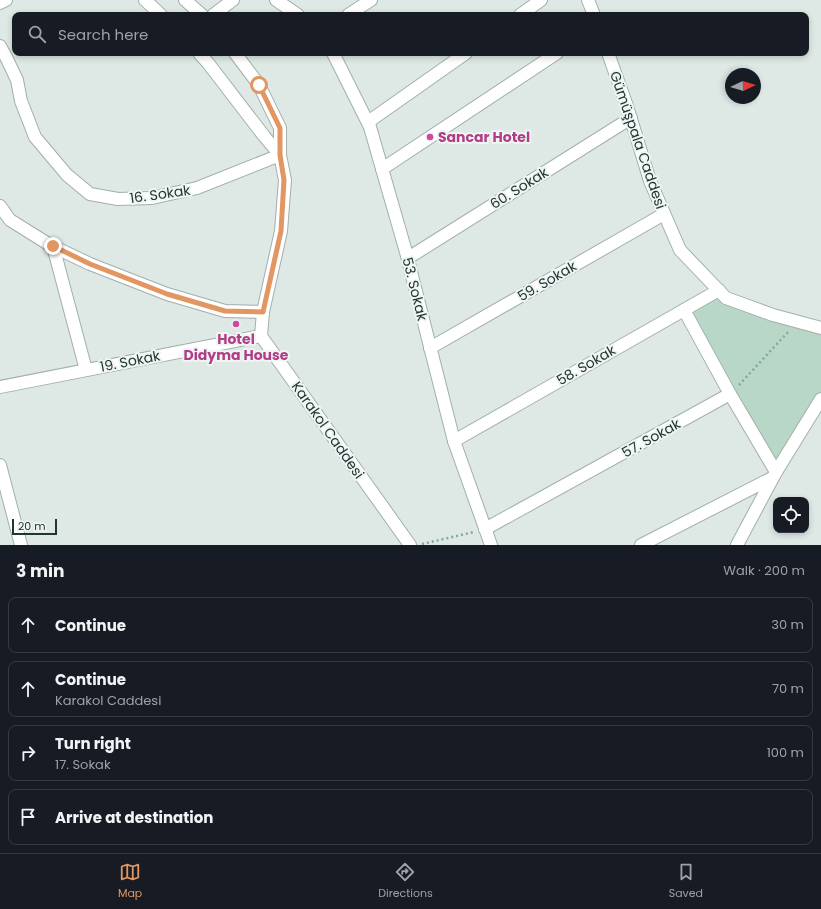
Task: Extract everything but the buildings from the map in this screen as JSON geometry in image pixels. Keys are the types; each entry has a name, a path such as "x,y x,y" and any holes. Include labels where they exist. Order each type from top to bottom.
{"street":[{"path":"0,3 6,0"},
{"path":"145,0 158,12"},
{"path":"185,0 199,12"},
{"path":"217,12 233,0"},
{"path":"276,0 294,12"},
{"path":"353,12 371,0"},
{"path":"524,12 541,0"},
{"path":"588,0 593,12"},
{"name":"16. Sokak","path":"0,46 17,80 21,102 35,137 67,175 90,194 118,199 152,198 197,188 280,155"},
{"path":"202,56 280,155"},
{"path":"237,56 259,85 280,128 280,155 284,180 281,231 263,312 260,336"},
{"name":"53. Sokak","path":"335,56 370,127 408,258 454,441 491,545"},
{"path":"368,122 462,56"},
{"path":"382,169 552,56"},
{"name":"Gümüşpala Caddesi","path":"609,56 631,118 650,181 680,250 726,298 773,315 821,328"},
{"name":"60. Sokak","path":"408,258 631,118"},
{"path":"0,206 10,220 53,246 90,264 167,294 225,311 263,312"},
{"name":"59. Sokak","path":"430,348 664,214"},
{"path":"53,246 86,370"},
{"name":"58. Sokak","path":"454,441 719,290"},
{"path":"684,310 774,475"},
{"name":"19. Sokak","path":"0,387 260,336"},
{"name":"Karakol Caddesi","path":"260,336 410,545"},
{"name":"57. Sokak","path":"485,529 730,394"},
{"path":"737,545 774,475 821,399"},
{"path":"0,465 4,493 21,545"},
{"path":"641,545 774,475"}],"path":[{"path":"730,394 798,322"},
{"path":"420,545 485,529"}],"green space":[{"path":"719,290 821,328 821,399 776,472 684,310"}],"place":[{"name":"Sancar Hotel","path":"430,137"},
{"name":"Hotel Didyma House","path":"236,324"}],"route":[{"path":"53,246 90,264 167,294 225,311 263,312 281,231 284,180 280,155 280,128 259,85"}]}
